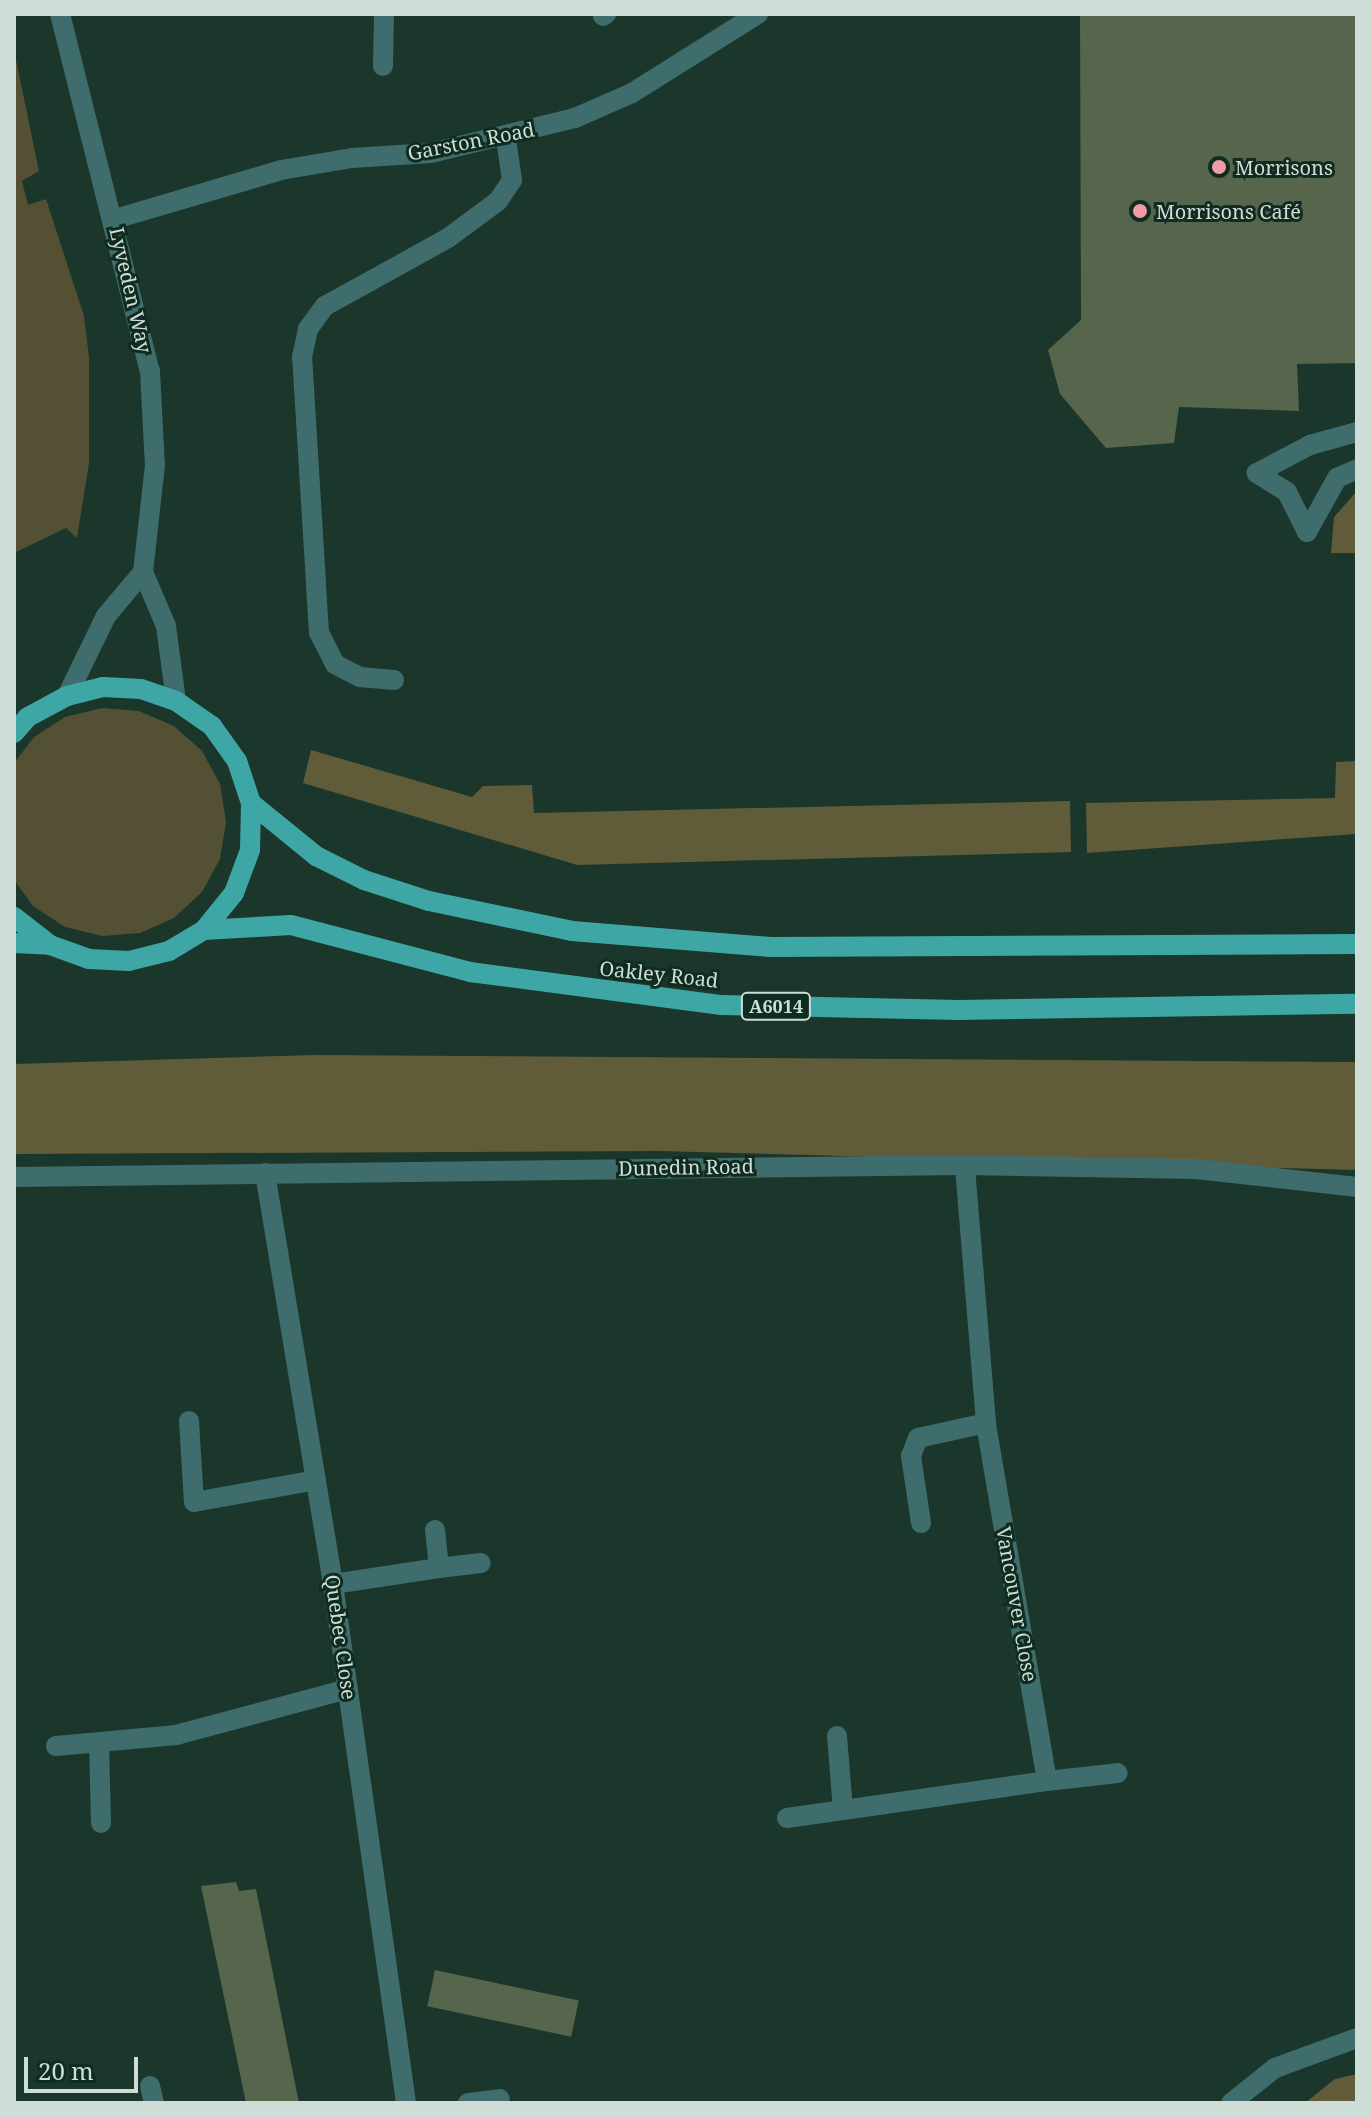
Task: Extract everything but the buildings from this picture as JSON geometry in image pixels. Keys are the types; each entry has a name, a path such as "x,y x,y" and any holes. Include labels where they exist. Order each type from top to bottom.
{"main road":[{"path":"14,733 28,717 67,696 103,687 141,689 176,701 212,726 237,761 251,803 250,850 234,893 204,930 169,951 129,961 89,959 50,945 14,943"},
{"name":"Oakley Road","path":"251,803 316,856 364,880 429,901 572,931 770,947 1347,945"},
{"path":"14,917 50,945"},
{"name":"Oakley Road","path":"204,930 291,925 470,972 722,1005 959,1010 1357,1004"}],"street":[{"name":"Lyveden Way","path":"60,14 115,219 155,415 155,465 143,572 166,626 176,701"},
{"path":"383,66 384,14"},
{"name":"Garston Road","path":"115,219 281,170 506,139 575,118 632,93 758,14"},
{"path":"394,680 360,677 335,664 319,633 302,357 308,329 325,306 448,238 498,201 512,180 506,139"},
{"path":"1357,432 1310,445 1257,473 1287,492 1307,532 1337,478 1357,469"},
{"path":"67,696 106,616 143,572"},
{"path":"1347,945 1357,933"},
{"name":"Dunedin Road","path":"14,1177 965,1165 1196,1169 1357,1187"},
{"name":"Vancouver Close","path":"965,1165 986,1423 1047,1781"},
{"name":"Quebec Close","path":"265,1173 333,1584 406,2103"},
{"path":"189,1421 194,1502 316,1480"},
{"path":"921,1523 911,1456 918,1438 944,1428 986,1423"},
{"path":"435,1530 439,1568"},
{"path":"333,1584 481,1563"},
{"path":"56,1746 176,1735 348,1689"},
{"path":"837,1736 843,1810"},
{"path":"99,1742 101,1823"},
{"path":"787,1818 1118,1773"},
{"path":"1231,2103 1275,2068 1357,2038"},
{"path":"468,2103 500,2099"}],"shaded area":[{"path":"14,50 39,171 22,181 28,205 46,199 84,316 89,357 89,463 77,538 66,528 14,553"},
{"path":"1357,491 1357,553 1331,553 1334,517"},
{"path":"102,708 139,711 174,726 202,751 220,784 226,822 220,859 202,892 174,918 140,933 102,936 65,927 33,906 14,880 14,763 34,737 65,717"},
{"path":"311,750 472,797 483,786 532,785 534,813 1070,801 1071,852 577,865 303,783"},
{"path":"1357,761 1357,834 1087,853 1086,803 1335,798 1336,762"},
{"path":"316,1055 1357,1062 1357,1170 659,1151 14,1154 14,1064"},
{"path":"1357,2074 1357,2103 1305,2103 1335,2079"}],"place":[{"name":"Morrisons","path":"1219,167"},
{"name":"Morrisons Café","path":"1140,211"}]}
